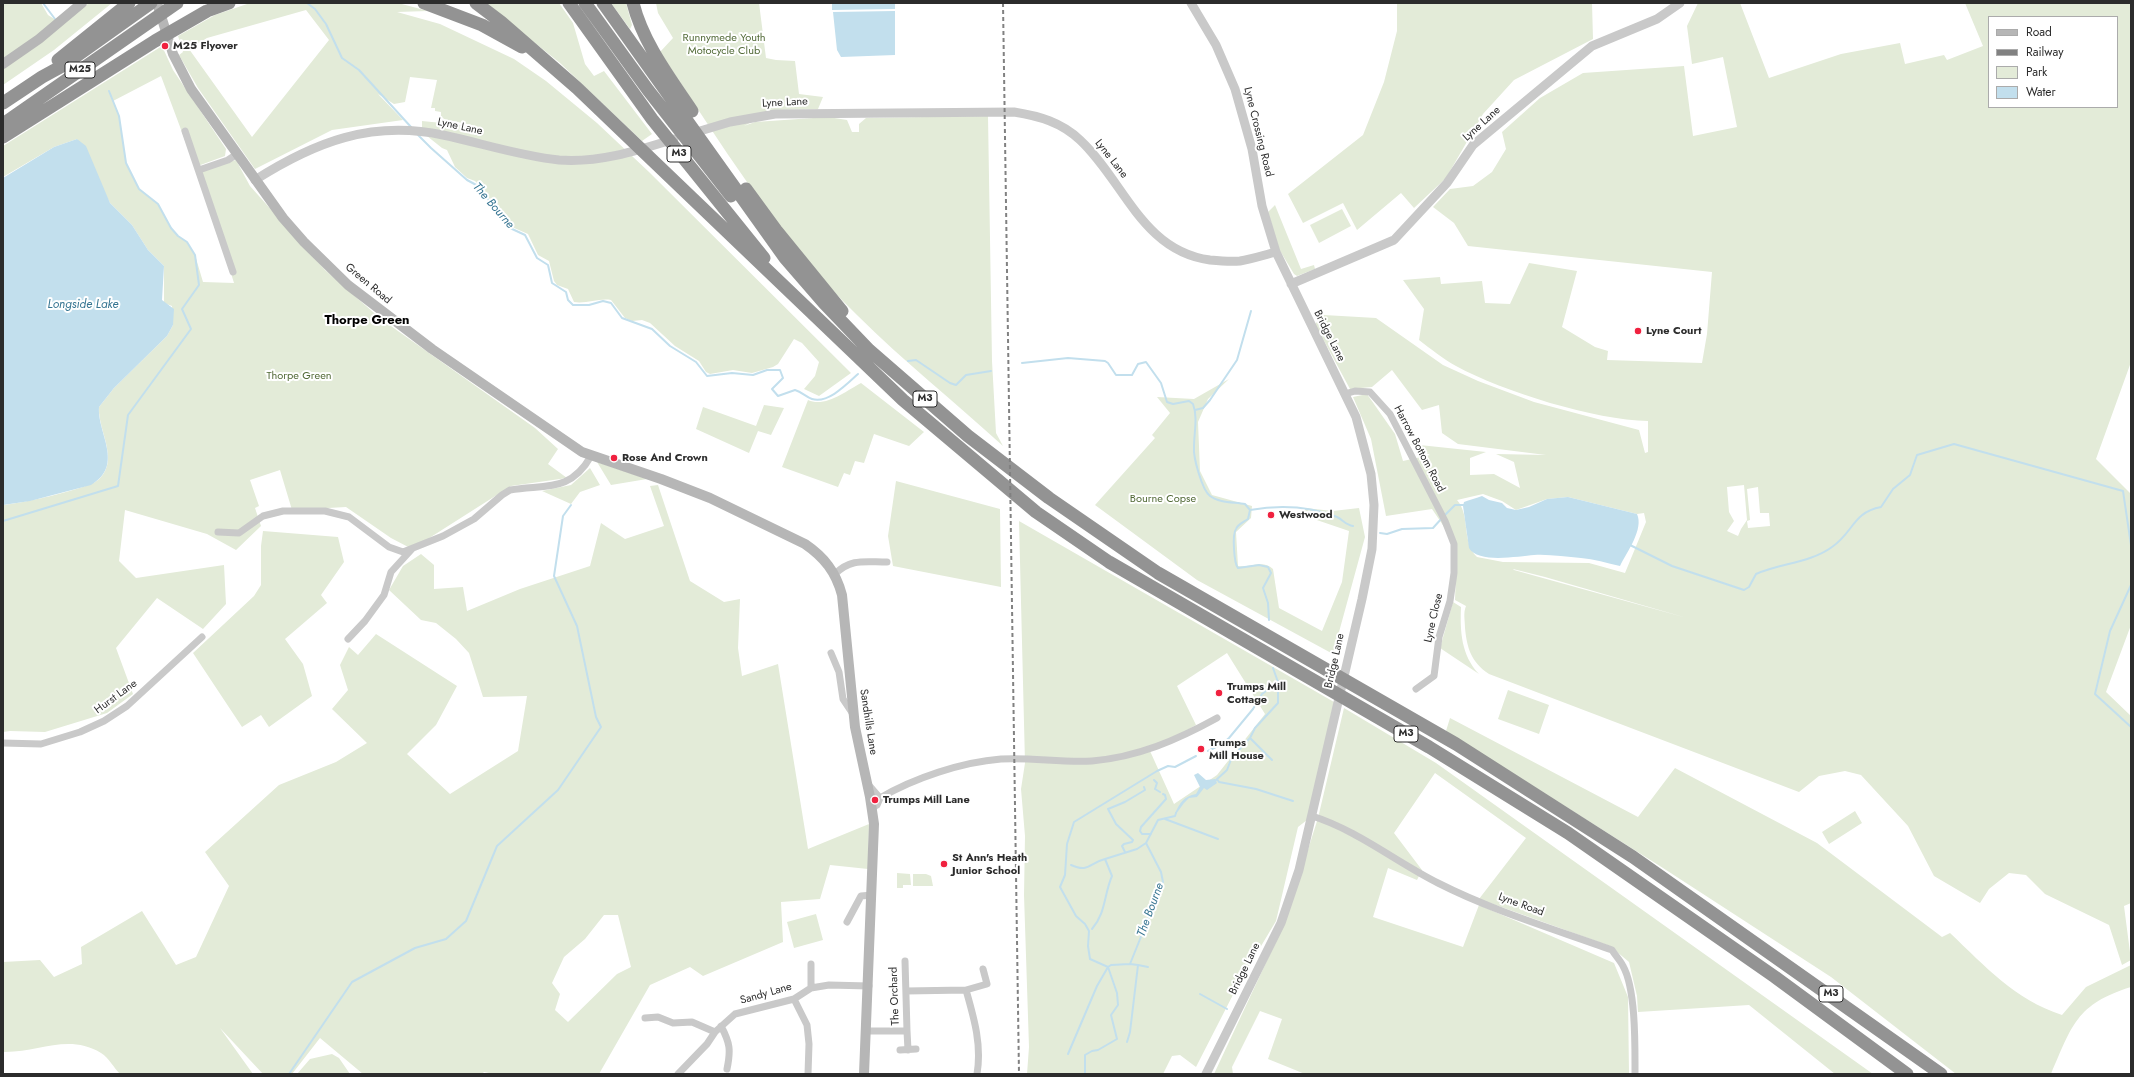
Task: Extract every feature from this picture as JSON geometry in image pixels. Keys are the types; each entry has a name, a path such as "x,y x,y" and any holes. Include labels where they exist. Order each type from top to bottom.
{"highway":[{"path":"42,77 59,59 130,3"},
{"path":"3,137 155,41 207,11 229,3"},
{"path":"424,3 482,25 544,60"},
{"path":"476,3 501,22 577,88 726,232 797,297"},
{"name":"M3","path":"569,3 673,146 797,297 840,343 942,436 1045,519 1109,562 1429,747 1568,833 1775,976 1908,1074"},
{"name":"M3","path":"585,3 648,90 766,240 785,258 824,303 869,350 968,436 1049,498 1151,568 1450,740 1562,810 1707,907 1941,1074"},
{"path":"603,3 785,258"},
{"path":"633,3 646,38 669,78 738,179 776,230 844,313 869,350"},
{"name":"M25","path":"3,124 176,5"},
{"name":"M25","path":"3,103 42,77 64,65 147,6"}],"main road":[{"path":"3,64 39,39 82,3"},
{"name":"Green Road","path":"157,3 173,54 191,89 255,180 304,242 348,284 444,357 547,429 591,456 661,479"},
{"name":"Sandhills Lane","path":"661,479 710,498 804,544 819,554 835,574 840,585 844,611 853,715 872,808 874,837 869,986 864,1074"}],"street":[{"name":"Lyne Crossing Road","path":"1191,3 1216,45 1235,89 1252,149 1262,206 1276,252"},
{"name":"Lyne Lane","path":"1291,284 1394,240 1447,183 1473,146 1592,46 1657,19 1680,3"},
{"name":"Lyne Lane","path":"255,180 303,152 338,138 374,131 409,130 422,132 559,160 604,158 631,153 717,126 756,116 775,114 1014,112 1047,119 1067,130 1080,140 1150,229 1175,249 1194,257 1217,261 1240,261 1276,252"},
{"path":"185,132 233,272"},
{"path":"199,170 228,160 237,154"},
{"name":"Bridge Lane","path":"1206,1074 1281,923 1299,870 1349,656 1372,549 1374,504 1366,450 1356,417 1276,252"},
{"name":"Harrow Bottom Road","path":"1345,394 1355,391 1370,392 1390,414 1443,518 1454,544"},
{"path":"218,532 239,533 263,516 283,511 325,511 350,517 389,547 403,552 443,536 474,518 502,494 510,490 565,483 577,474 591,456"},
{"name":"Lyne Close","path":"1416,690 1434,676 1439,637 1450,601 1454,573 1454,544"},
{"path":"348,639 365,621 384,595 391,572 412,549"},
{"path":"835,574 843,566 855,562 887,562"},
{"name":"Hurst Lane","path":"3,743 41,744 80,732 104,721 127,706 202,637"},
{"path":"831,653 839,672 843,699 853,715"},
{"path":"872,808 880,798 949,769 981,761 1002,759 1093,761 1144,751 1163,745 1217,718"},
{"path":"867,783 880,798"},
{"name":"Lyne Road","path":"1312,816 1335,824 1410,868 1473,899 1612,950 1623,966 1629,983 1632,1002 1635,1074"},
{"path":"847,922 861,896 872,895"},
{"name":"The Orchard","path":"905,961 907,1032 904,1050 916,1049"},
{"path":"811,964 811,988"},
{"path":"906,991 966,990 987,984 983,969"},
{"name":"Sandy Lane","path":"678,1074 715,1032 735,1014 794,999 811,988 829,985 869,986"},
{"path":"966,990 977,1033 979,1061 977,1074"},
{"path":"794,999 807,1025 809,1044 808,1074"},
{"path":"645,1018 658,1017 674,1023 692,1022 715,1032"},
{"path":"721,1026 729,1040 730,1054 727,1069"},
{"name":"The Orchard","path":"867,1032 907,1032"}],"green space":[{"path":"3,3 41,3 48,15 62,24 89,3 112,3 54,50 3,85"},
{"path":"250,3 398,3 428,11 397,12 440,24 514,59 546,81 597,123 649,172 851,373 819,396 804,389 815,376 819,362 802,343 794,339 778,364 773,367 752,373 733,370 710,374 706,372 699,361 675,346 650,323 642,320 632,321 625,318 611,300 574,302 568,289 557,285 554,281 549,261 538,255 528,234 512,227 503,218 482,188 475,181 467,178 455,167 447,150 442,148 422,132 422,121 481,127 444,119 441,116 441,112 435,111 435,108 431,108 437,80 410,77 405,102 394,104 378,94 403,120 332,130 255,169 198,88 179,55 183,52 178,36 215,15","holes":["306,10 329,40 252,137 189,49 207,38"]},
{"path":"485,3 559,3 573,23 585,64 594,76 604,71 652,134 642,141 560,63"},
{"path":"611,3 626,3 632,25 630,29"},
{"name":"Runnymede Youth Motocycle Club","path":"656,3 759,3 766,58 795,61 799,94 823,97 818,109 775,110 744,126 755,122 828,117 847,120 852,132 859,132 859,124 866,118 988,116 992,361 996,433 1003,446 892,349 857,315 802,255 776,222 728,154 660,52 673,38 658,13"},
{"path":"1397,3 1592,3 1593,39 1514,80 1483,114 1446,178 1414,208 1401,193 1357,230 1343,203 1303,223 1288,194 1363,135 1384,82 1397,31"},
{"path":"1698,3 1740,3 1769,78 1841,54 1900,43 1905,64 1944,55 1947,60 1983,46 1965,3 2131,3 2131,362 2096,459 2131,494 2131,625 2106,692 2131,716 2131,903 2124,906 2131,960 2122,965 2109,925 2045,894 2026,875 2009,873 1989,889 1980,903 1934,876 1908,826 1861,775 1845,771 1819,776 1799,792 1489,674 1478,665 1471,654 1465,628 1464,614 1466,606 1455,600 1457,546 1432,509 1386,516 1371,439 1353,397 1367,394 1395,434 1403,461 1430,455 1410,444 1486,452 1470,458 1470,475 1494,474 1520,488 1514,462 1496,454 1546,455 1458,444 1442,433 1439,405 1422,410 1392,370 1372,387 1350,389 1315,324 1324,315 1376,318 1443,365 1478,381 1534,402 1639,430 1645,453 1648,452 1648,421 1602,416 1524,395 1476,376 1442,357 1419,340 1424,309 1403,280 1440,277 1441,284 1482,281 1485,303 1510,304 1529,263 1577,271 1562,327 1595,347 1608,351 1607,360 1702,363 1707,334 1712,272 1468,246 1454,223 1433,207 1450,189 1473,186 1492,172 1506,149 1502,132 1540,98 1583,73 1684,66 1693,136 1737,127 1723,57 1692,64 1687,26","holes":["1744,485 1747,520 1738,536 1727,531 1734,521 1729,512 1727,487","1758,487 1760,513 1769,513 1770,526 1748,528 1747,521 1750,520 1747,489","1483,494 1502,501 1516,510 1547,499 1568,497 1637,514 1644,513 1646,522 1625,573 1589,563 1503,562 1477,557 1472,551 1467,537 1464,514 1457,500","1513,569 1545,577 1687,618"]},
{"path":"162,46 173,70 226,149 225,156 195,167 161,76 113,101 119,116 126,163 139,189 158,204 171,228 178,236 187,242 195,255 203,282 234,283 199,170 236,160 250,186 325,270 381,319 535,428 558,449 548,464 567,478 511,486 412,549 391,538 346,507 292,510 280,470 250,480 259,506 255,508 261,526 236,550 207,534 125,510 119,561 136,578 224,565 226,604 203,629 157,598 116,648 133,694 107,713 45,732 3,732 3,505 68,492 92,484 100,478 106,468 108,452 100,419 99,407 114,388 167,336 173,325 172,306 164,303 164,266 148,250 132,225 110,203 77,139 54,147 3,177 3,146"},
{"path":"1275,205 1301,269 1314,265 1315,269 1297,276 1294,274 1279,249 1268,212"},
{"path":"1342,209 1351,226 1319,243 1310,225"},
{"name":"Bourne Copse","path":"1229,379 1208,399 1198,422 1200,471 1212,495 1252,506 1251,518 1236,532 1238,566 1261,564 1269,566 1273,569 1279,608 1322,631 1342,582 1349,531 1305,516 1305,508 1333,511 1359,508 1365,537 1333,654 1197,580 1095,505 1155,438 1152,435 1170,413 1157,397 1194,399"},
{"path":"861,383 924,432 909,446 874,434 864,463 855,461 850,475 844,473 838,487 782,467 808,400 821,402 835,398"},
{"path":"764,405 784,408 771,435 758,431 749,453 696,429 703,407 756,426"},
{"path":"597,462 647,479 611,485"},
{"path":"590,468 600,485 580,492 571,504 542,491 571,485"},
{"path":"896,481 1000,509 1001,587 893,566 888,536"},
{"path":"658,485 690,581 724,602 740,599 738,648 742,676 778,664 808,849 869,824 868,869 830,865 820,899 781,902 783,942 703,976 690,967 650,985 599,1074 494,1074 484,1072 482,1074 363,1074 320,1038 292,1074 263,1074 220,1028 253,1074 120,1074 101,1053 89,1047 77,1045 53,1045 16,1052 3,1052 3,962 40,960 54,977 82,964 81,947 142,911 176,965 196,957 229,886 205,852 279,785 336,762 367,743 332,709 348,690 340,665 349,647 358,655 376,634 457,686 436,725 407,754 450,794 518,751 527,696 483,697 469,653 456,639 436,623 421,620 389,590 403,566 421,554 434,565 434,589 463,587 467,611 520,589 590,566 601,523 625,539 664,526 650,486","holes":["604,915 618,915 631,967 617,974 568,1022 555,1010 560,994 552,983 564,957 585,939"]},
{"path":"1019,521 1334,702 1307,820 1298,827 1276,921 1239,983 1196,1067 1180,1055 1172,1056 1163,1074 1027,1074 1029,1047 1024,895 1025,836 1021,789 1025,763","holes":["1227,653 1265,714 1217,775 1174,804 1150,751 1196,725 1177,686"]},
{"path":"263,531 338,537 344,562 321,595 327,603 285,639 303,664 312,696 269,727 261,715 242,727 193,653 254,596 261,585 261,546"},
{"path":"1453,602 1461,607 1461,625 1465,651 1468,659 1479,674 1440,648"},
{"path":"1508,690 1549,705 1539,734 1498,719"},
{"path":"1344,708 1436,763 1873,1074 1835,1074 1749,1005 1638,1012 1637,996 1629,962 1610,946 1479,899 1526,838 1435,773 1394,833 1422,870 1417,880 1388,868 1373,917 1463,947 1479,905 1614,963 1628,997 1629,1074 1305,1074 1268,1059 1282,1019 1260,1011 1232,1067 1233,1074 1214,1074 1285,922 1318,818"},
{"path":"1450,718 1638,817 1675,768 1817,843 1942,937 1950,933 1989,970 2015,991 2029,1000 2062,1015 2086,987 2131,965 2131,987 2098,1001 2087,1009 2071,1030 2051,1074 1956,1074 1831,977 1663,868 1446,731"},
{"path":"1855,811 1862,823 1829,844 1822,832"},
{"path":"897,873 910,874 911,885 903,885 903,888 897,888"},
{"path":"913,874 926,874 931,876 933,886 913,886"},
{"path":"816,914 823,940 794,948 787,922"},
{"path":"332,1054 339,1058 350,1074 297,1074 310,1059"}],"water":[{"path":"832,3 895,3 895,9 832,10"},
{"path":"895,11 895,55 841,57 837,50 833,12"},
{"name":"Longside Lake","path":"77,139 86,146 110,203 132,225 148,250 164,266 162,300 174,309 173,325 167,336 114,388 99,407 99,417 108,458 106,468 101,477 91,485 30,501 3,505 3,178 54,147"},
{"path":"1482,496 1489,500 1502,503 1507,508 1516,510 1529,507 1547,499 1568,497 1637,514 1639,520 1637,533 1620,566 1591,559 1552,555 1499,558 1481,556 1474,553 1469,548 1463,506 1464,502"},
{"path":"1198,773 1206,780 1215,779 1217,783 1207,790 1204,788 1197,797 1189,798 1176,814 1175,813 1183,800 1188,796 1196,794 1200,787 1194,775"}],"waterway":[{"path":"43,3 55,19"},
{"name":"The Bourne","path":"307,3 315,9 326,24 342,58 359,70 411,127"},
{"path":"3,521 118,486 128,415 191,329 182,309 199,285 195,255 187,242 178,236 171,228 158,204 139,189 126,163 119,116 109,91"},
{"name":"The Bourne","path":"418,135 467,180 480,187 496,212 510,228 525,235 537,258 548,265 552,283 566,292 568,300 573,305 589,305 603,301 611,303 622,318 652,329 670,346 696,362 707,376 732,373 753,375 767,370 780,370 783,378 772,389 778,396 795,390 812,399 824,399 837,392 858,374"},
{"name":"The Bourne","path":"1195,410 1203,408 1210,400 1237,360 1251,311"},
{"name":"The Bourne","path":"1022,363 1068,358 1105,361 1116,375 1132,375 1138,364 1146,362 1161,383 1167,402 1173,404 1189,401 1193,404 1196,420 1194,452 1201,480 1207,493 1218,500 1245,504 1250,510"},
{"name":"The Bourne","path":"908,361 916,360 950,383 956,385 966,375 991,371"},
{"path":"1628,544 1672,566 1744,590 1749,587 1756,574 1805,560 1832,547 1845,536 1864,513 1881,507 1893,489 1910,475 1917,455 1954,444 2123,491 2131,545"},
{"path":"289,1074 352,982 415,948 446,939 466,921 497,846 558,790 601,727 596,717 577,626 554,576 563,516 571,505"},
{"path":"1445,515 1455,505 1465,505"},
{"path":"1250,510 1272,507 1305,509 1326,513 1337,517 1346,524 1353,526"},
{"path":"1250,510 1248,519 1241,523 1235,532 1235,561 1238,568 1259,565 1268,567 1271,573 1263,588 1268,603 1269,620"},
{"path":"1380,533 1387,534 1402,529 1433,528 1442,518"},
{"path":"2131,585 2110,631 2095,694 2131,727"},
{"name":"The Bourne","path":"1215,781 1227,770 1232,757 1250,738 1255,728 1278,703 1278,682 1273,668"},
{"name":"The Bourne","path":"1208,751 1222,744 1229,738 1253,709 1262,694 1278,682"},
{"path":"1250,738 1272,760"},
{"name":"The Bourne","path":"1068,1054 1097,986 1108,967 1090,959 1088,946 1089,931 1085,924 1076,916 1060,887 1065,875 1067,844 1074,822 1157,771 1168,766 1175,767 1196,756"},
{"path":"1217,779 1219,782 1256,789 1293,801"},
{"path":"1154,780 1157,783 1155,789 1160,792"},
{"path":"1125,852 1122,846 1132,842 1133,840 1116,824 1108,809 1125,802 1145,790 1144,787"},
{"path":"1151,834 1142,834 1140,831 1141,827 1166,799 1165,795 1163,794"},
{"name":"The Bourne","path":"1085,1074 1085,1055 1092,1051 1098,1050 1117,1039 1111,1015 1118,1005 1117,993 1108,967 1111,965 1130,964 1163,882 1161,872 1146,843 1158,820 1175,816 1176,813"},
{"path":"1165,819 1218,839"},
{"path":"1092,929 1100,916 1112,876 1105,859 1137,849 1146,843"},
{"path":"1071,865 1085,868 1105,859"},
{"path":"1127,1042 1130,1032 1138,965 1130,964"},
{"path":"1138,965 1148,967"},
{"path":"1200,994 1227,1009"}],"railway":[{"path":"1003,3 1019,1074"}],"place":[{"name":"M25 Flyover","path":"165,46"},
{"name":"Lyne Court","path":"1638,331"},
{"name":"Rose And Crown","path":"614,458"},
{"name":"Westwood","path":"1271,515"},
{"name":"Trumps Mill Cottage","path":"1219,693"},
{"name":"Trumps Mill House","path":"1201,749"},
{"name":"Trumps Mill Lane","path":"875,800"},
{"name":"St Ann's Heath Junior School","path":"944,864"}],"district":[{"name":"Thorpe Green","path":"367,321"}]}
